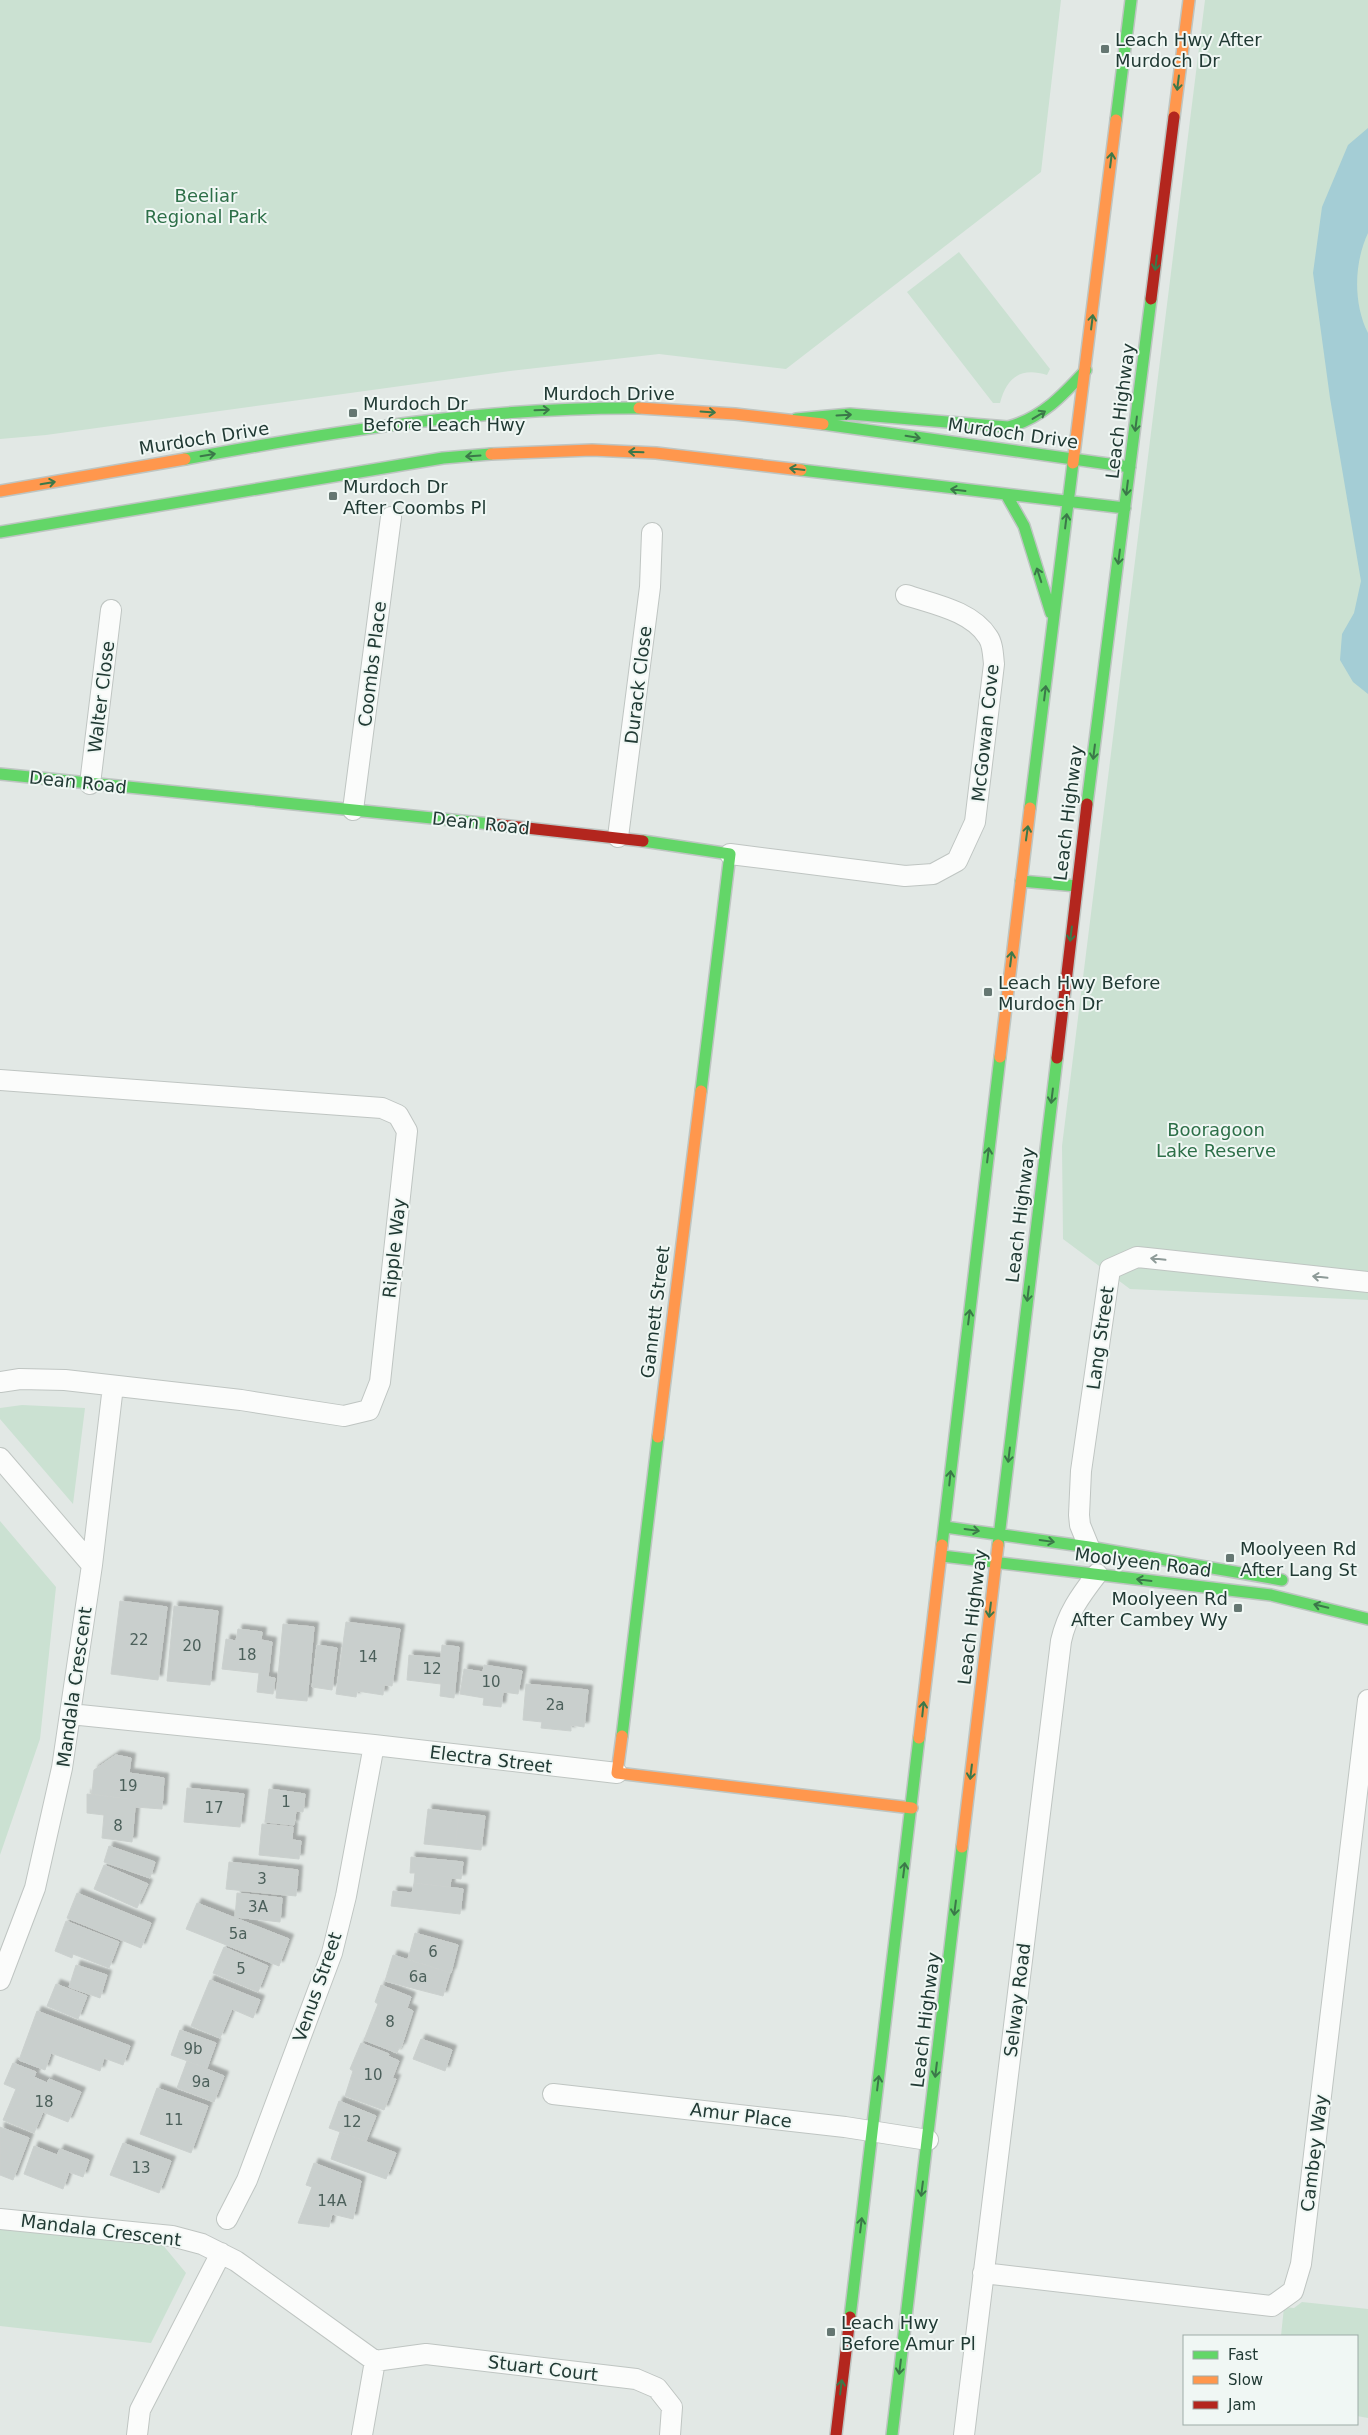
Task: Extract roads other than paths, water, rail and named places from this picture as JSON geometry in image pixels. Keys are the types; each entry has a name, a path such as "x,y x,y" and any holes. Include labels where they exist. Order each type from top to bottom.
{"main road":[{"path":"836,2435 1021,881 1131,0"},
{"name":"Leach Highway","path":"892,2435 1077,886 1189,0"},
{"path":"796,419 850,414 1008,427 1028,422 1052,407 1086,370"},
{"name":"Murdoch Drive","path":"0,491 455,416 534,410 650,408 796,419 1130,467"},
{"path":"0,532 444,458 521,452 592,450 656,453 1007,496 1125,508"},
{"path":"1007,496 1024,526 1054,622"},
{"name":"Dean Road","path":"0,774 618,837 730,854"},
{"name":"Gannett Street","path":"617,1773 730,854"},
{"path":"1021,881 1077,886"},
{"name":"Moolyeen Road","path":"945,1527 1089,1547 1294,1582"},
{"name":"Moolyeen Road","path":"942,1556 1271,1595 1350,1612 1368,1620"},
{"name":"Electra Street","path":"617,1773 912,1808"}],"street":[{"name":"Coombs Place","path":"353,810 391,517"},
{"name":"Durack Close","path":"618,837 650,587 652,533"},
{"name":"McGowan Cove","path":"906,595 956,612 978,624 990,639 994,664 975,822 957,861"},
{"name":"Walter Close","path":"90,784 111,610"},
{"name":"Dean Road","path":"730,854 905,876 933,874 957,861"},
{"name":"Ripple Way","path":"0,1080 382,1108 398,1115 407,1132 380,1382 369,1410 344,1416 242,1400 65,1380 20,1379 0,1382"},
{"name":"Lang Street","path":"1089,1547 1080,1525 1081,1471 1110,1269 1137,1257 1368,1282"},
{"name":"Mandala Crescent","path":"0,1980 35,1888 62,1768 92,1565 113,1386"},
{"path":"0,1458 92,1565"},
{"name":"Selway Road","path":"964,2435 1061,1642 1072,1608 1097,1574"},
{"name":"Cambey Way","path":"984,2273 1272,2306 1293,2292 1301,2264 1368,1700"},
{"name":"Electra Street","path":"70,1714 374,1745 617,1773"},
{"name":"Venus Street","path":"227,2219 247,2180 332,1953 346,1896 374,1745"},
{"name":"Amur Place","path":"552,2094 872,2131 928,2140"},
{"name":"Mandala Crescent","path":"0,2219 172,2236 202,2244 236,2261 375,2361"},
{"path":"137,2435 140,2410 221,2253"},
{"name":"Stuart Court","path":"375,2361 426,2354 636,2379 657,2388 672,2407 670,2435"},
{"path":"362,2435 375,2361"}],"water":[{"path":"1368,128 1368,233 1360,257 1357,283 1360,309 1368,333 1368,694 1353,682 1340,660 1342,634 1354,613 1361,581 1330,398 1313,273 1322,207 1348,145"}],"place":[{"name":"Leach Hwy After Murdoch Dr","path":"1105,49"},
{"name":"Murdoch Dr Before Leach Hwy","path":"353,413"},
{"name":"Murdoch Dr After Coombs Pl","path":"333,496"},
{"name":"Leach Hwy Before Murdoch Dr","path":"988,992"},
{"name":"Moolyeen Rd After Lang St","path":"1230,1558"},
{"name":"Moolyeen Rd After Cambey Wy","path":"1238,1608"},
{"name":"Leach Hwy Before Amur Pl","path":"831,2332"}],"park label":[{"name":"Beeliar Regional Park","path":"206,205"},
{"name":"Booragoon Lake Reserve","path":"1216,1139"}]}
